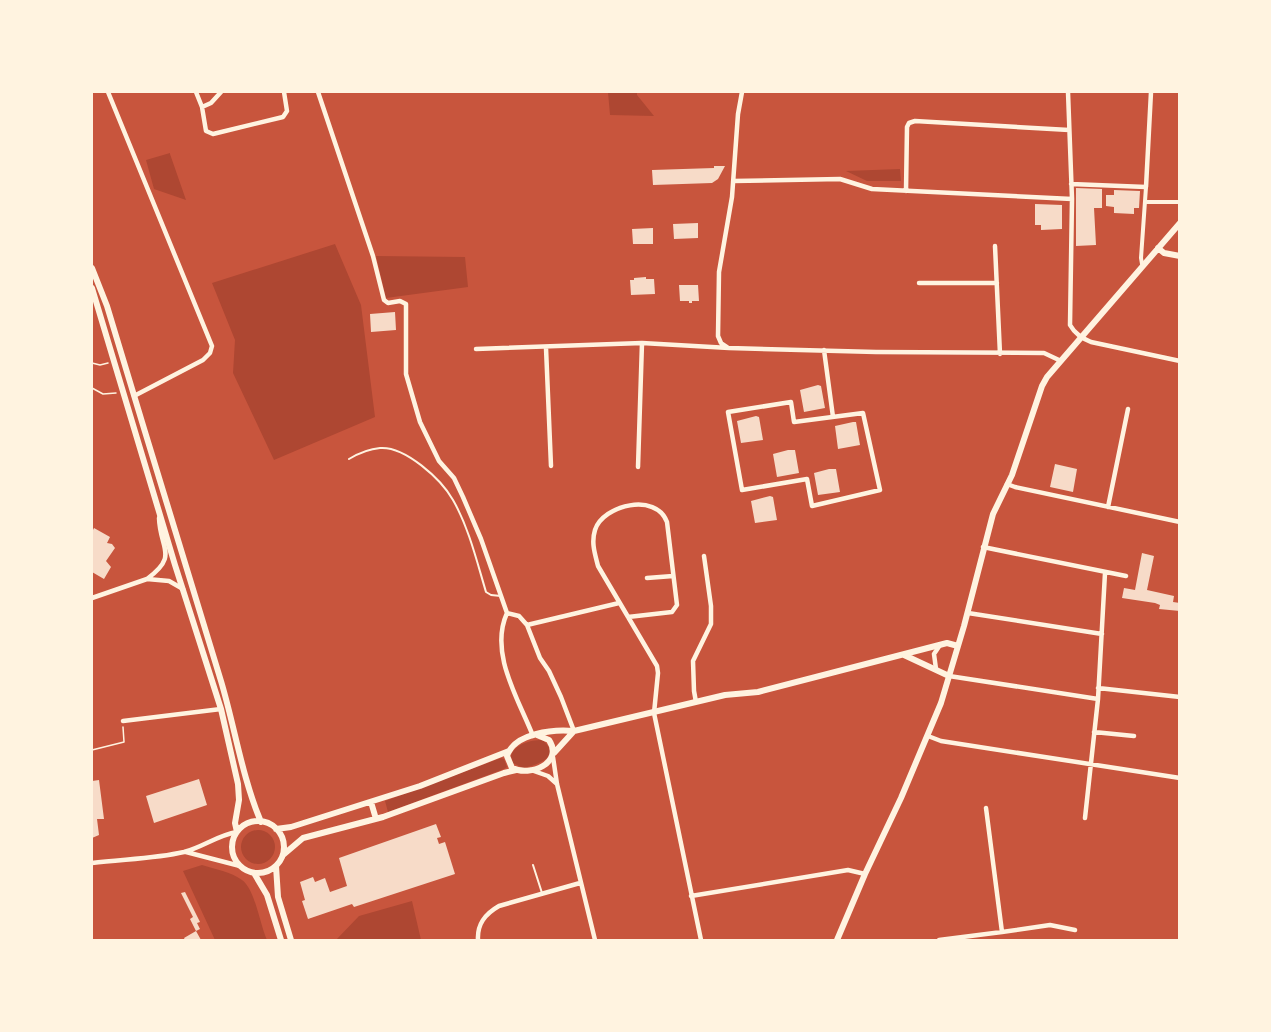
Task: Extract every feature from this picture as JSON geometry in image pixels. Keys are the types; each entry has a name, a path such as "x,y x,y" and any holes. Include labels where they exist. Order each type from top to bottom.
{"street":[{"path":"108,92 212,346 210,353 203,360 134,396"},
{"path":"196,92 202,107 206,131 213,134 283,117 287,111 284,92"},
{"path":"202,107 211,103 220,92"},
{"path":"318,92 373,256 384,300 388,303 400,301 406,304 406,374 420,422 439,461 454,478 463,497 507,613 501,635 503,664 535,735 549,740 557,784 595,940"},
{"path":"729,348 718,336 719,282 742,92"},
{"path":"1068,92 1072,199 1070,318 1073,331 1081,338 1091,342 1179,361"},
{"path":"1142,264 1151,92"},
{"path":"906,191 907,127 909,123 915,121 1069,130"},
{"path":"733,181 840,179 872,189 1072,199"},
{"path":"1071,184 1146,187"},
{"path":"1145,202 1179,202"},
{"path":"837,940 928,736 968,613 983,547 1042,386 1142,264 1179,223"},
{"path":"995,246 1000,354"},
{"path":"1158,248 1164,253 1179,256"},
{"path":"92,268 106,306 229,707 261,822"},
{"path":"919,283 997,283"},
{"path":"92,288 221,709 238,784 239,800 235,824 237,832 232,854 240,866"},
{"path":"638,467 642,343"},
{"path":"476,350 642,343 729,348 1044,353 1061,361"},
{"path":"546,348 551,466"},
{"path":"824,350 833,417"},
{"path":"791,402 794,422 833,417 863,413 880,490 812,506 807,479 742,490 728,412 791,402"},
{"path":"1108,507 1128,408"},
{"path":"1007,484 1179,522"},
{"path":"628,617 672,612 677,605 667,522 657,508 646,505 636,504 605,516 598,524 593,540 598,566 619,603 657,666 654,713 701,940"},
{"path":"92,598 147,579 160,569 166,557 159,528 159,510"},
{"path":"983,547 1126,576"},
{"path":"696,702 693,662 711,624 711,606 704,556"},
{"path":"1085,818 1098,699 1105,573"},
{"path":"647,578 673,576"},
{"path":"147,579 169,581 183,589"},
{"path":"527,625 619,603"},
{"path":"507,613 519,616 527,625 540,658 561,697 574,731"},
{"path":"968,613 1102,634"},
{"path":"92,863 183,852 203,846 226,834 237,832 247,824 261,822 276,829 291,827 420,786 508,751 516,742 535,735 564,730 574,731 725,695 758,692 948,643 958,646"},
{"path":"936,669 934,654 940,645"},
{"path":"904,655 949,676 1098,699"},
{"path":"1098,688 1179,697"},
{"path":"123,721 221,709"},
{"path":"531,770 548,763 574,731"},
{"path":"1094,732 1134,736"},
{"path":"928,736 941,741 1179,778"},
{"path":"508,751 509,764 516,770"},
{"path":"183,852 240,866 254,873 262,873 276,866 283,855 303,838 376,819 504,773 531,770 548,776 557,784"},
{"path":"371,802 376,819"},
{"path":"986,808 1002,932"},
{"path":"276,829 283,841 283,855"},
{"path":"276,866 278,897 291,940"},
{"path":"691,896 848,870 865,874"},
{"path":"254,873 267,895 281,940"},
{"path":"478,940 482,920 499,906 580,882"},
{"path":"939,940 1050,925 1075,930"}],"lane":[{"path":"349,459 364,450 382,447 402,452 428,470 452,498 472,546 486,592 501,596"},
{"path":"533,865 542,893"}],"path":[{"path":"92,363 100,365 114,360"},
{"path":"92,388 103,394 118,392"},
{"path":"92,750 124,742 123,721"}],"shaded area":[{"path":"608,92 637,92 654,116 610,115"},
{"path":"170,153 186,200 154,189 146,160"},
{"path":"900,169 901,181 867,181 846,171"},
{"path":"335,244 361,305 375,417 274,460 233,373 235,340 212,283"},
{"path":"376,256 465,257 468,287 386,298"},
{"path":"542,740 550,751 546,759 523,768 513,763 511,756 516,748 528,742"},
{"path":"501,758 504,759 507,767 504,769 388,812 385,801"},
{"path":"258,830 270,835 275,847 270,859 258,864 246,859 241,847 246,835"},
{"path":"202,865 233,875 247,885 267,940 215,940 183,871"},
{"path":"412,901 421,940 336,940 359,916"}],"building":[{"path":"714,166 725,166 718,179 712,183 653,185 652,170 714,168"},
{"path":"1076,188 1102,189 1102,208 1094,208 1096,245 1076,246"},
{"path":"1114,190 1140,191 1139,208 1134,208 1134,214 1114,213 1114,207 1106,206 1106,195 1114,195"},
{"path":"1035,204 1062,205 1062,229 1041,230 1041,225 1035,225"},
{"path":"698,223 698,238 674,239 673,224"},
{"path":"653,228 653,244 633,244 632,229"},
{"path":"646,277 646,279 654,279 655,294 631,295 630,280"},
{"path":"679,285 698,285 699,301 689,303 689,301 680,301"},
{"path":"395,312 396,330 371,332 370,314"},
{"path":"821,386 825,408 804,412 800,390"},
{"path":"759,417 763,440 741,443 737,421"},
{"path":"856,422 860,445 838,449 835,426"},
{"path":"795,450 799,473 777,477 773,454"},
{"path":"1055,464 1077,469 1073,492 1050,487"},
{"path":"836,469 840,492 818,495 814,473"},
{"path":"773,497 777,520 755,523 751,501"},
{"path":"94,528 110,537 107,543 112,544 115,548 106,561 111,567 104,579 92,572 92,532"},
{"path":"1142,553 1154,556 1147,590 1174,596 1173,602 1180,603 1180,611 1159,609 1160,605 1155,603 1122,598 1124,588 1135,590"},
{"path":"199,779 207,805 154,823 146,796"},
{"path":"99,780 104,819 97,819 99,835 92,838 92,781"},
{"path":"436,824 441,837 437,838 439,844 445,842 455,874 354,907 352,904 308,919 302,901 305,900 300,882 313,877 315,882 325,878 330,892 347,886 339,858"},
{"path":"185,892 200,922 197,923 200,929 196,931 190,919 193,917 181,893"},
{"path":"196,931 201,940 185,940 184,938"}]}
